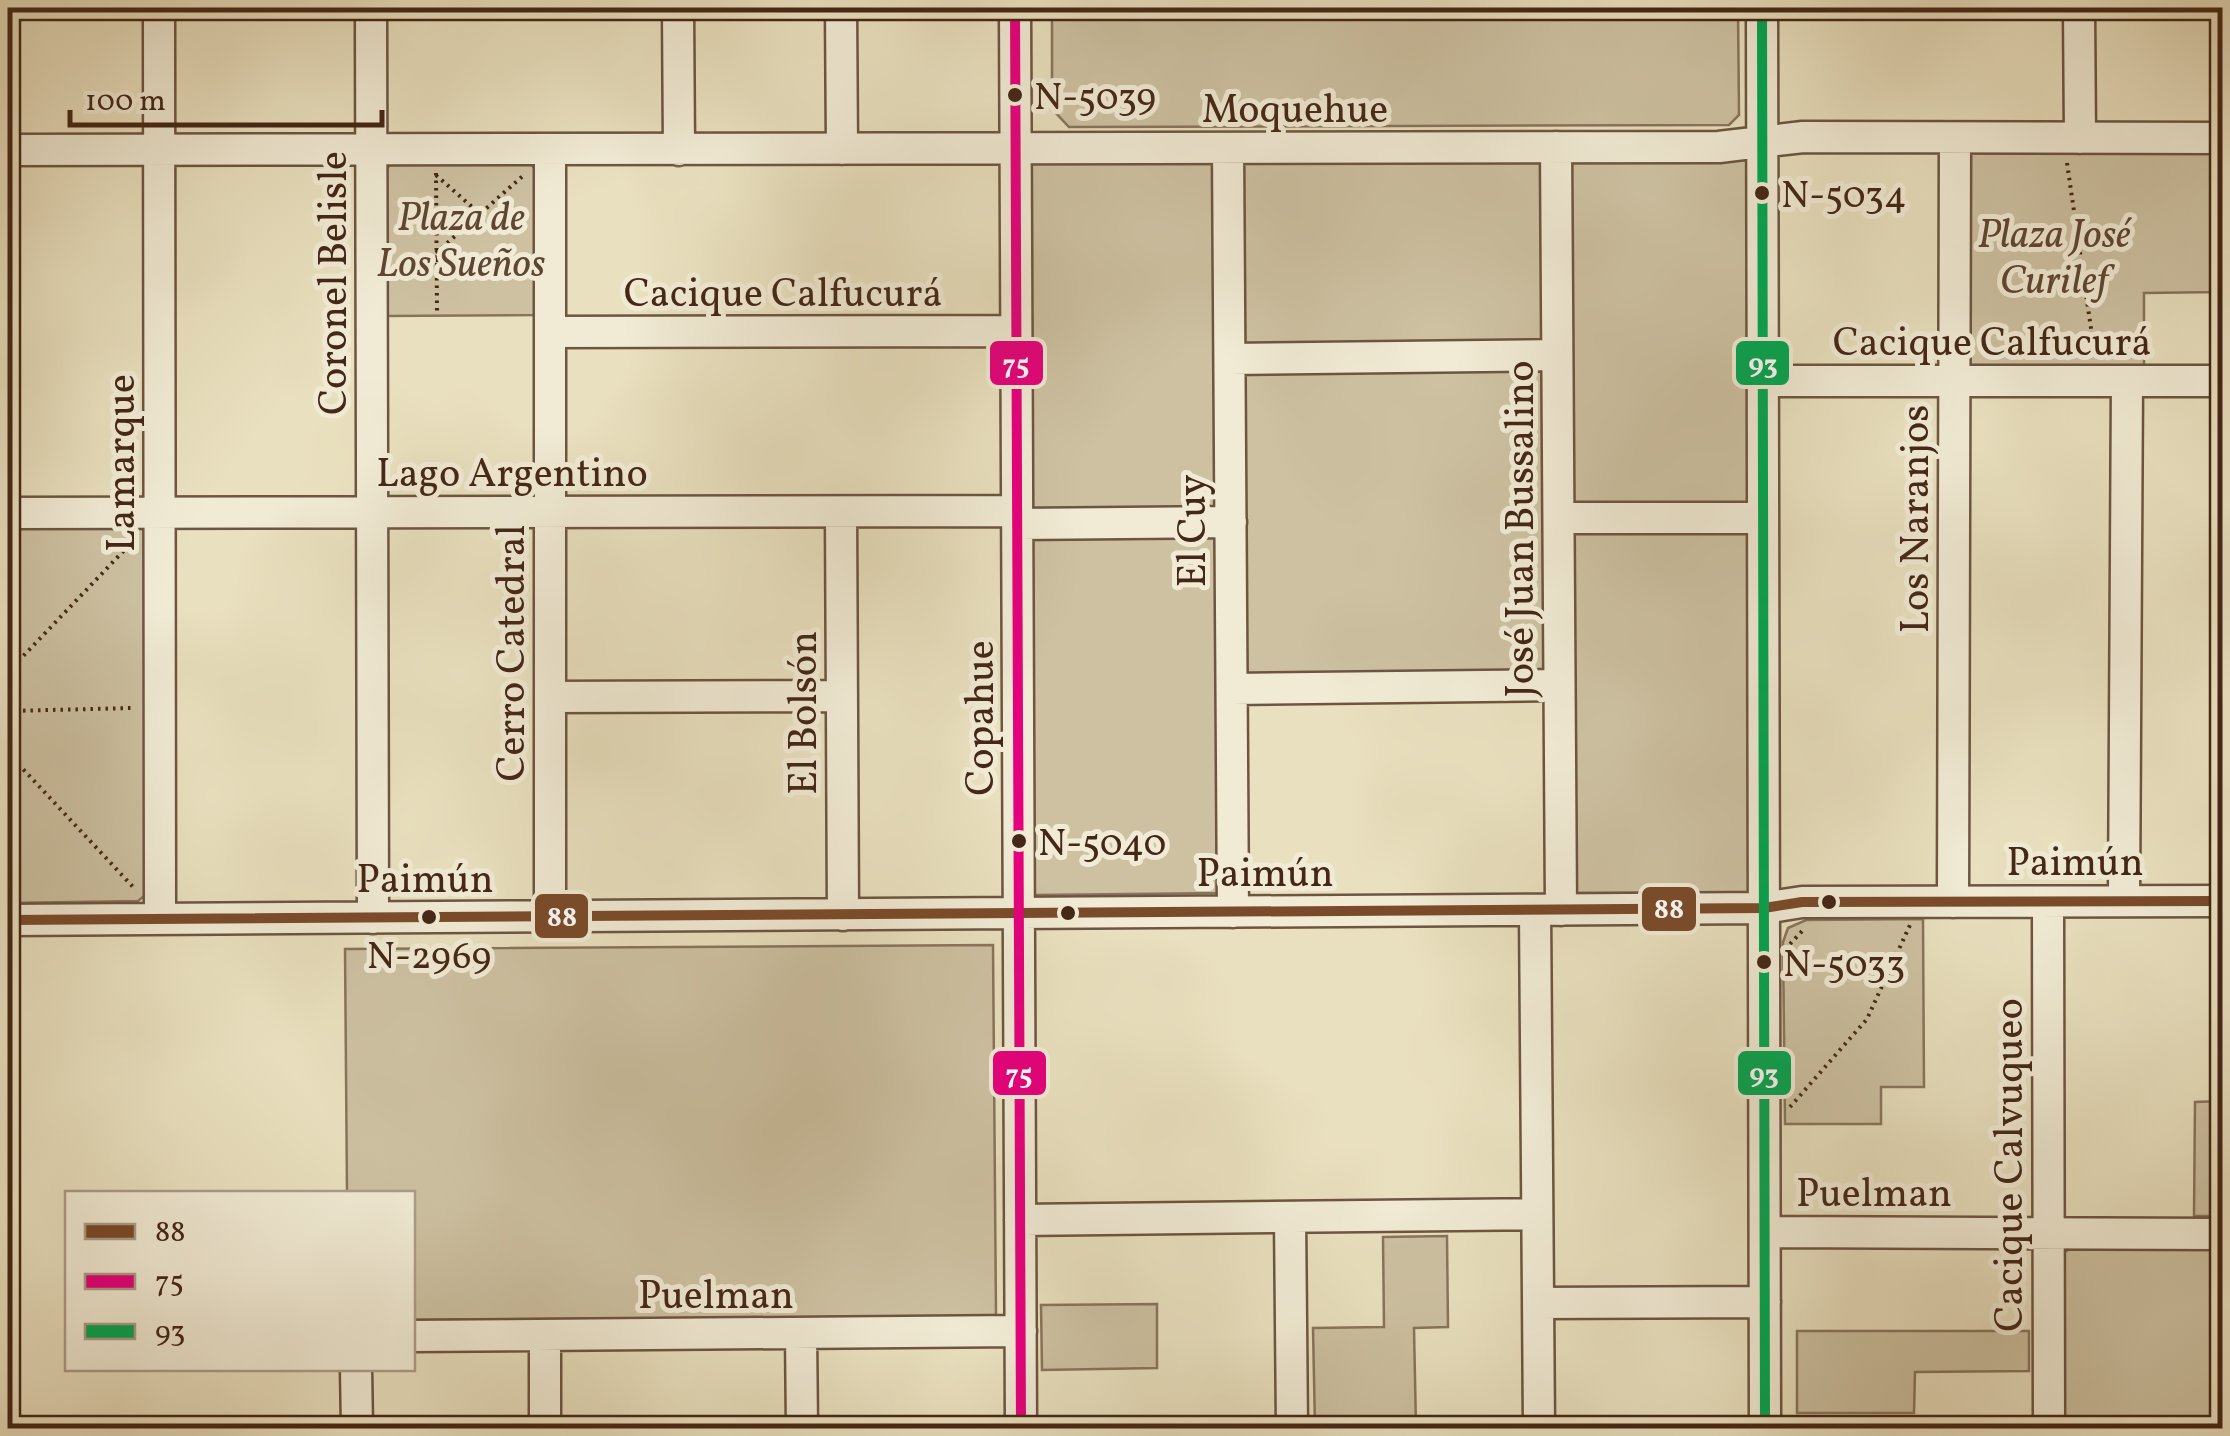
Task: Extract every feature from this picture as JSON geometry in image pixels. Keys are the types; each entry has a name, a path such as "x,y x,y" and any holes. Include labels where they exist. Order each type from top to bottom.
{"street":[{"name":"Lamarque","path":"160,8 150,523 160,919"},
{"name":"Coronel Belisle","path":"370,8 374,918"},
{"path":"678,8 679,150"},
{"path":"841,8 842,150"},
{"name":"Copahue","path":"1015,8 1021,1428"},
{"path":"1762,8 1765,1428"},
{"path":"2072,143 2079,8"},
{"name":"Moquehue","path":"8,150 371,150 534,165 679,150 1718,146 1803,138 2072,143 2222,138"},
{"name":"Los Naranjos","path":"1953,902 1955,138"},
{"name":"José Juan Bussalino","path":"1539,1428 1537,1214 1560,685 1556,147"},
{"name":"El Cuy","path":"1228,148 1233,912"},
{"name":"Cerro Catedral","path":"534,165 550,332 550,917"},
{"name":"Cacique Calfucurá","path":"550,332 1016,331"},
{"path":"1230,359 1558,354"},
{"path":"2124,901 2127,380"},
{"name":"Cacique Calfucurá","path":"1762,381 2222,380"},
{"name":"Lago Argentino","path":"8,513 150,523 372,512 841,512 1231,522"},
{"name":"El Bolsón","path":"841,512 842,915"},
{"path":"1558,518 1763,518"},
{"path":"1232,689 1560,685"},
{"path":"550,697 842,696"},
{"name":"Paimún","path":"8,920 1548,910 1764,908 1802,902 2222,901"},
{"name":"Cacique Calvuqueo","path":"2048,902 2048,1428"},
{"path":"1020,1220 1537,1214"},
{"path":"1290,1217 1292,1428"},
{"name":"Puelman","path":"1765,1232 2222,1234"},
{"path":"1538,1303 1765,1302"},
{"name":"Puelman","path":"415,1336 1021,1332"},
{"path":"801,1333 802,1428"},
{"path":"545,1335 545,1428"},
{"path":"356,1371 356,1428"}],"path":[{"path":"2072,143 2096,362"},
{"path":"436,256 534,165"},
{"path":"436,168 437,312"},
{"path":"436,175 480,214"},
{"path":"436,256 534,258"},
{"path":"8,672 150,523"},
{"path":"8,711 143,708"},
{"path":"8,753 139,892"},
{"path":"1790,1089 1790,1107 1867,1019 1910,925"},
{"path":"1893,926 1923,925"},
{"path":"1790,945 1807,926"}],"green space":[{"path":"1052,8 1738,8 1739,115 1729,125 1069,127 1052,109"},
{"name":"Plaza José Curilef","path":"1968,149 2222,153 2222,292 2144,293 2144,367 1973,366 1969,363"},
{"path":"1747,155 1749,508 1570,509 1568,156"},
{"path":"1546,156 1548,342 1245,345 1243,159"},
{"path":"1030,160 1218,160 1219,513 1030,513"},
{"name":"Plaza de Los Sueños","path":"528,162 537,170 539,315 384,316 384,171 392,163"},
{"path":"1546,368 1549,672 1246,675 1243,371"},
{"path":"8,524 138,525 147,534 149,892 138,901 8,903"},
{"path":"1570,526 1749,527 1749,893 1569,893"},
{"path":"1217,532 1221,893 1034,895 1030,534"},
{"path":"1923,919 1924,1087 1881,1087 1881,1124 1785,1124 1783,942 1788,928 1806,920"},
{"path":"993,945 996,1316 415,1320 415,1191 347,1191 345,949"},
{"path":"2222,1101 2222,1216 2194,1216 2195,1102"},
{"path":"1447,1236 1448,1327 1414,1328 1416,1428 1315,1428 1313,1328 1384,1327 1383,1237"},
{"path":"2222,1245 2222,1428 2062,1428 2063,1254 2072,1246"},
{"path":"1157,1304 1157,1368 1042,1370 1041,1305"},
{"path":"1797,1331 2029,1331 2029,1371 1915,1372 1914,1413 1797,1413"}],"transit line":[{"name":"75","path":"1015,8 1021,1428"},
{"name":"93","path":"1762,8 1765,1428"},
{"name":"88","path":"8,920 1764,908 1802,902 2222,901"}],"place":[{"name":"N-5039","path":"1015,95"},
{"name":"N-5034","path":"1762,193"},
{"name":"N-5040","path":"1019,841"},
{"name":"N-2969","path":"429,917"},
{"name":"N-5033","path":"1764,962"}]}
